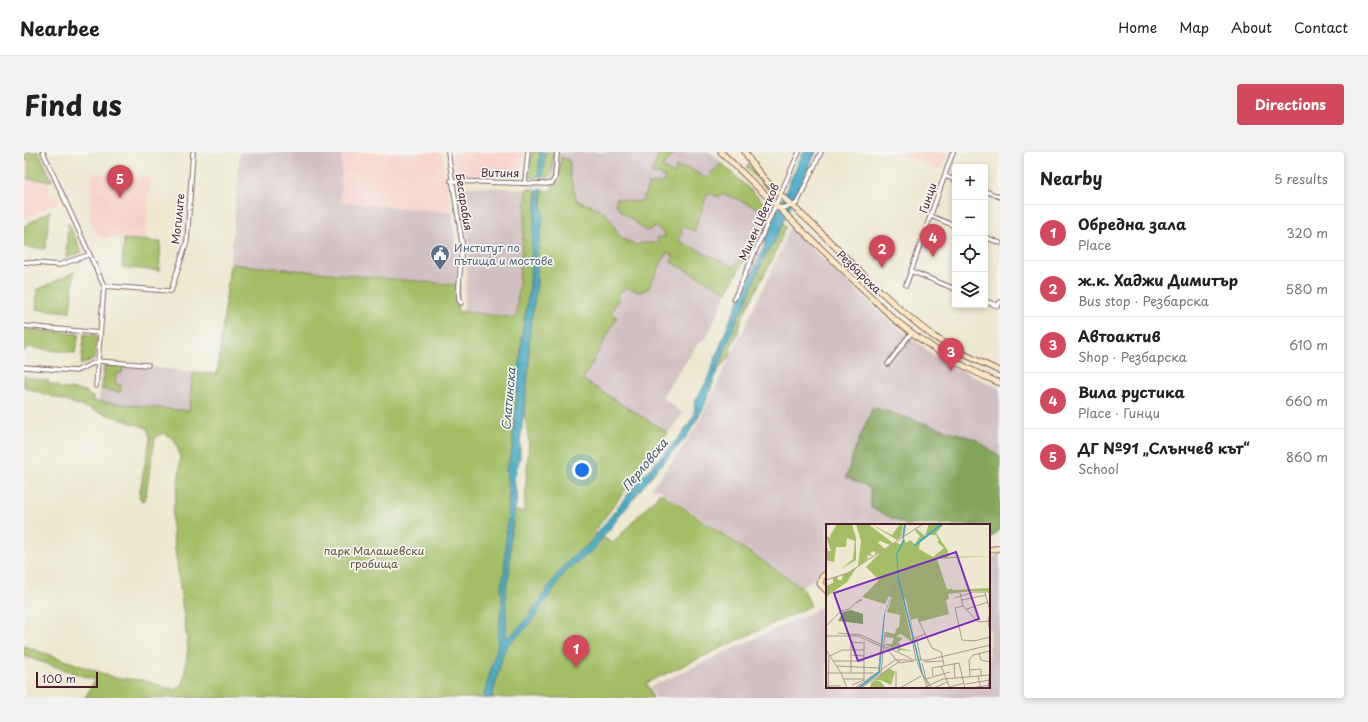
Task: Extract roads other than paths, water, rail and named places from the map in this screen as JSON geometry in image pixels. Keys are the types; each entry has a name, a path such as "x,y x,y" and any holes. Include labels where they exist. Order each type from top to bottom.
{"street":[{"path":"43,152 88,255 104,286 96,386"},
{"name":"Могилите","path":"104,286 171,291 187,241 193,152"},
{"name":"Бесарабия","path":"448,152 451,181 462,243 459,285 459,300 461,303"},
{"name":"Витиня","path":"525,182 528,152"},
{"name":"Витиня","path":"451,181 552,183 555,178 557,152"},
{"name":"Резбарска","path":"721,152 894,319 911,333 961,366 1000,382"},
{"name":"Резбарска","path":"745,152 757,170 780,195 904,312 934,336 968,357 1000,371"},
{"name":"Милен Цветков","path":"734,298 777,207 780,195 799,152"},
{"path":"793,206 797,203 821,152"},
{"name":"Гинци","path":"906,285 953,152"},
{"path":"945,176 952,179"},
{"path":"988,192 1000,197"},
{"name":"Милен Цветков","path":"777,207 793,206"},
{"path":"931,216 952,225"},
{"path":"988,238 1000,243"},
{"path":"24,262 59,265 88,255"},
{"path":"911,271 952,288"},
{"path":"988,302 999,304"},
{"path":"24,326 100,333"},
{"path":"888,364 911,333"},
{"path":"24,367 76,372 98,361 148,365"},
{"path":"990,550 1000,548"},
{"path":"826,574 822,577 820,584 826,590"}],"water":[{"path":"540,152 545,152 541,206 543,218 537,254 537,282 529,338 529,365 520,443 520,458 514,478 517,499 511,533 509,576 506,587 506,639 530,614 567,562 576,553 587,546 642,477 683,433 694,415 695,401 706,383 730,320 765,245 765,237 803,152 816,152 774,242 764,257 743,309 738,316 704,407 686,438 656,470 593,550 573,566 569,567 529,625 506,647 502,657 492,698 483,698 497,648 502,604 501,587 504,573 509,494 506,470 512,450 523,328 530,287 532,240 537,200"}],"place":[{"name":"ДГ №91 „Слънчев кът“","path":"120,198"},
{"name":"Вила рустика","path":"933,257"},
{"name":"ж.к. Хаджи Димитър","path":"882,268"},
{"name":"Институт по пътища и мостове","path":"440,271"},
{"name":"Автоактив","path":"951,371"},
{"name":"Обредна зала","path":"576,668"}],"water label":[{"name":"Слатинска","path":"509,399"},
{"name":"Перловска","path":"645,465"}],"park label":[{"name":"парк Малашевски гробища","path":"374,557"}]}
